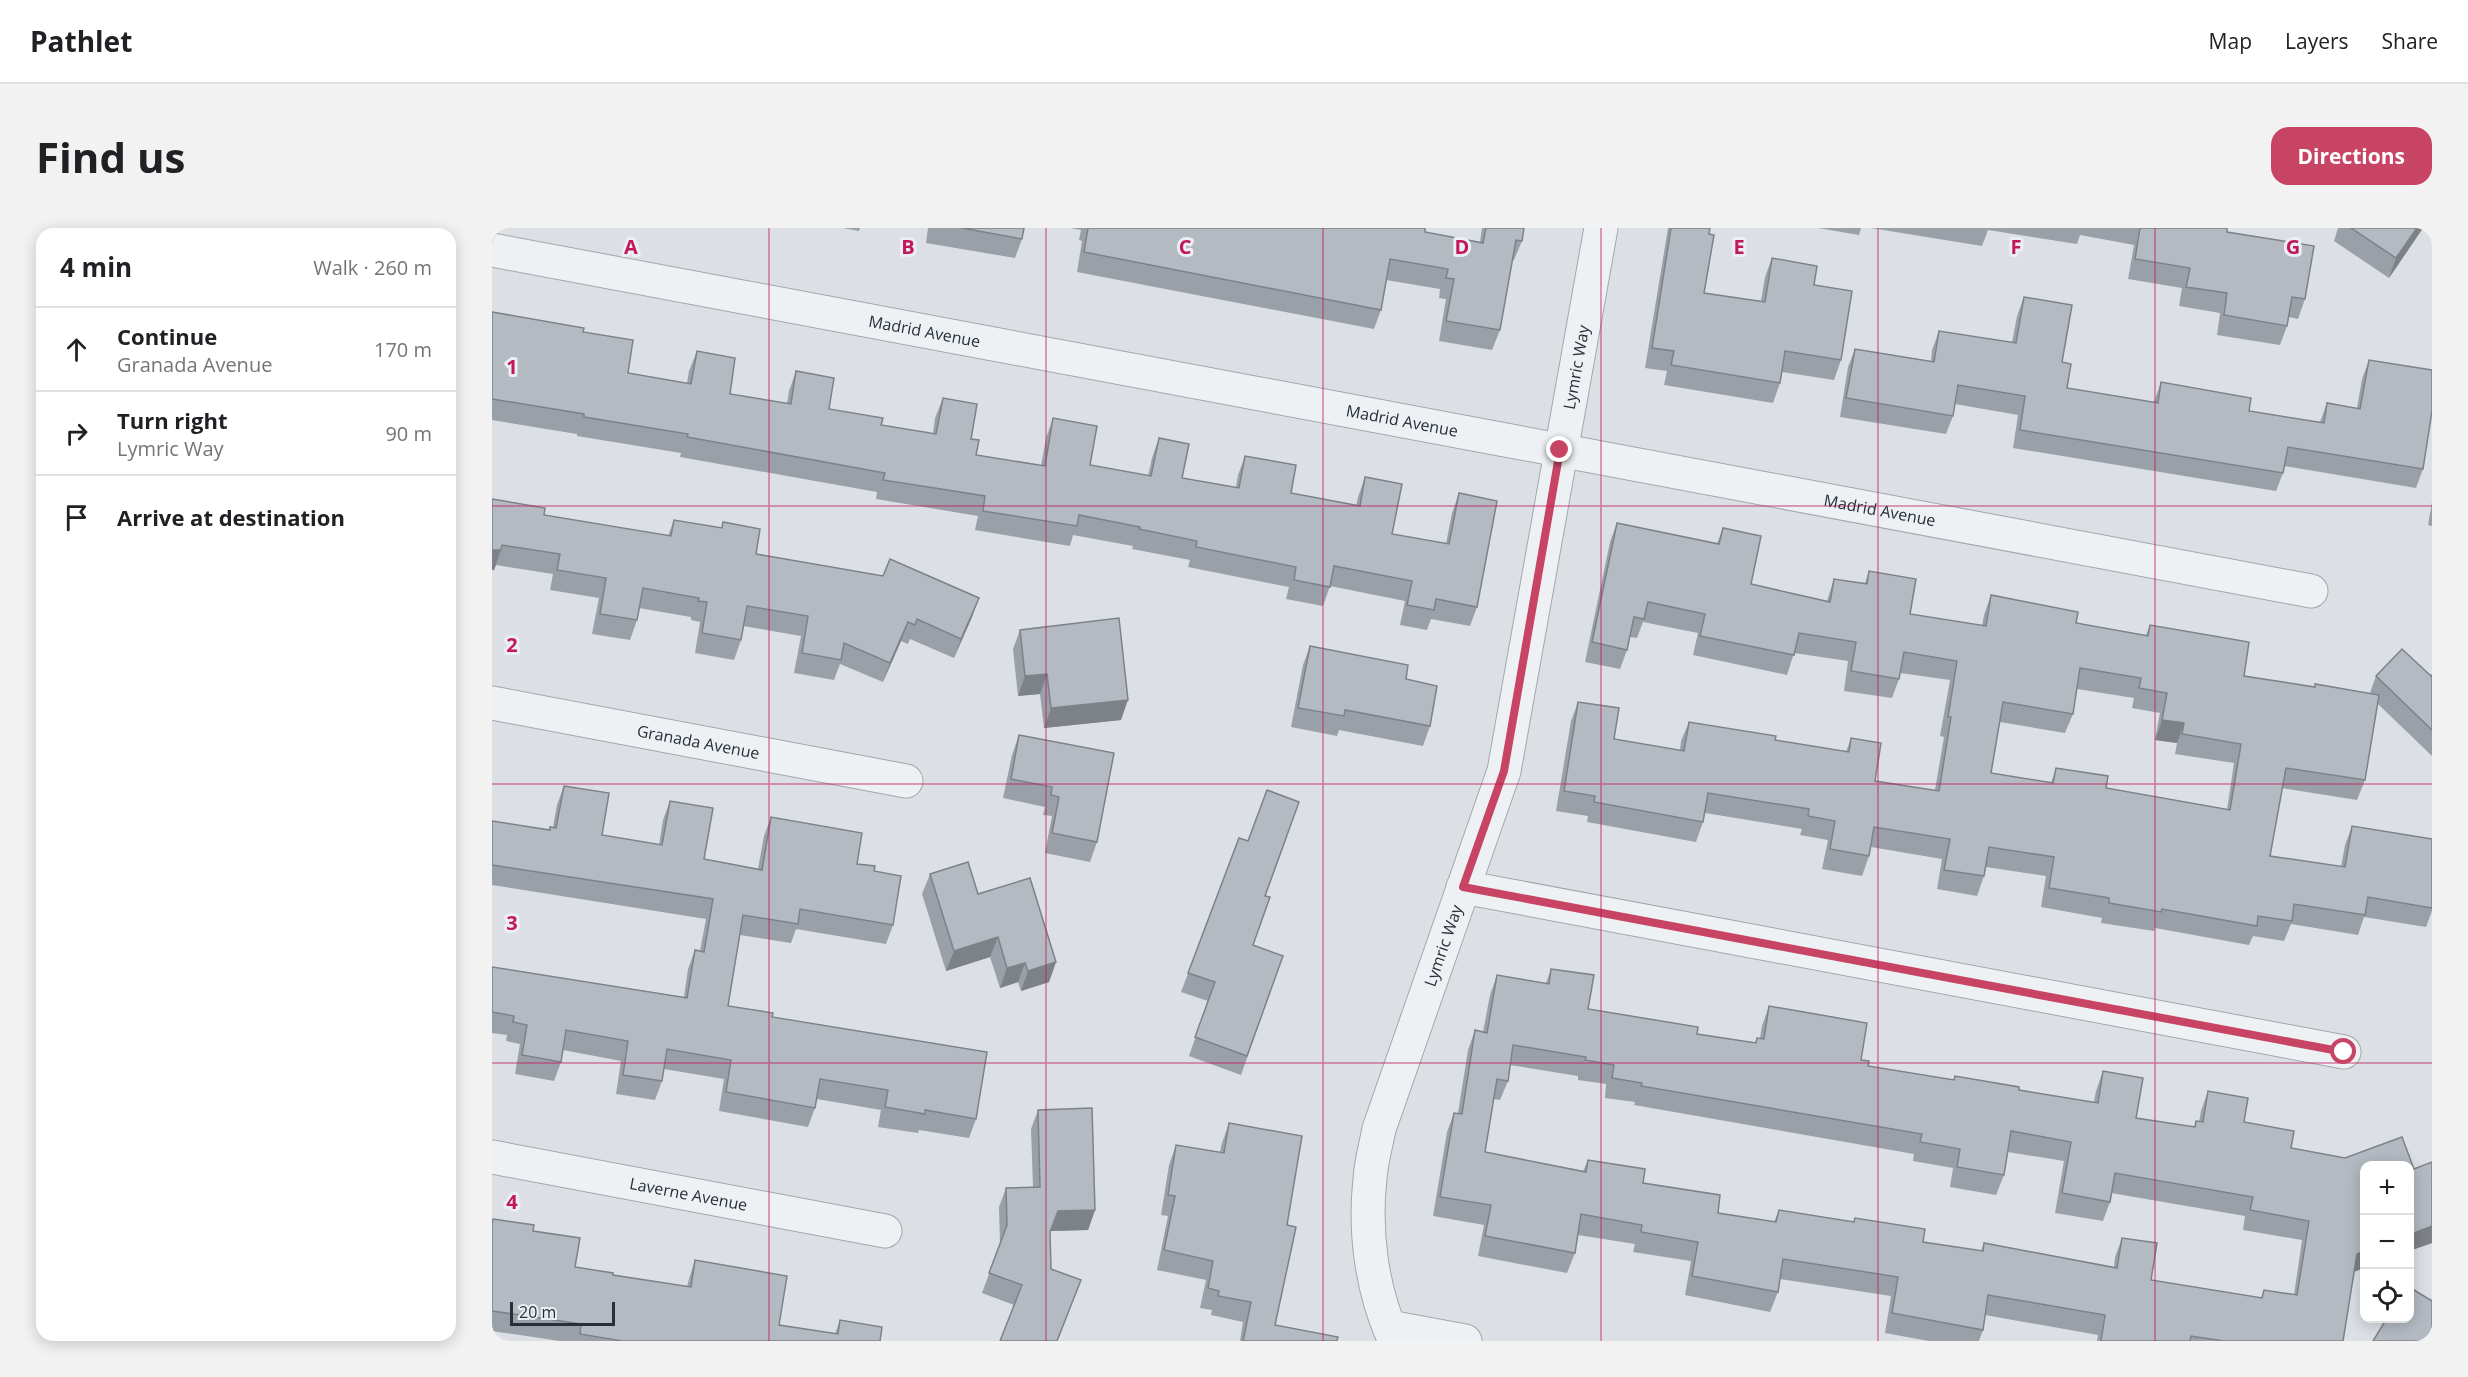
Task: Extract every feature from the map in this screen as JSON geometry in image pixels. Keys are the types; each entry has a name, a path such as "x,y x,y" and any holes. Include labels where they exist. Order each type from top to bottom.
{"street":[{"name":"Lymric Way","path":"1392,1334 1374,1278 1368,1222 1370,1178 1379,1129 1504,771 1601,228"},
{"name":"Madrid Avenue","path":"492,249 2311,591"},
{"name":"Granada Avenue","path":"492,703 906,781"},
{"path":"1463,887 2344,1052"},
{"name":"Laverne Avenue","path":"492,1157 885,1231"},
{"path":"1392,1334 1465,1341"}],"building":[{"path":"962,228 1024,228 1022,239"},
{"path":"1088,228 1425,228 1425,232 1483,243 1486,228 1524,228 1522,241 1516,240 1500,330 1446,321 1454,279 1446,278 1448,269 1390,259 1381,310 1084,252"},
{"path":"1671,228 1710,228 1709,234 1714,235 1704,293 1765,302 1772,258 1817,266 1814,285 1852,291 1841,360 1785,351 1780,383 1671,365 1674,351 1652,348"},
{"path":"2140,228 2227,228 2227,232 2314,246 2305,299 2292,297 2287,326 2224,315 2227,293 2186,287 2190,268 2135,259"},
{"path":"2351,228 2417,228 2396,258"},
{"path":"2024,297 2072,305 2062,362 2071,364 2067,388 2158,403 2161,382 2251,398 2249,411 2324,423 2327,403 2360,409 2369,360 2432,370 2432,411 2423,469 2288,447 2283,473 2020,430 2025,396 1958,385 1953,416 1846,398 1855,349 1934,362 1939,331 2016,343"},
{"path":"492,312 584,328 583,332 633,340 628,373 691,384 697,351 735,358 730,394 791,404 796,371 834,378 829,409 883,418 881,425 936,434 943,398 977,404 971,439 979,440 976,455 1045,466 1053,418 1097,426 1090,465 1151,476 1159,438 1189,444 1182,478 1239,488 1245,456 1296,465 1291,493 1360,506 1365,477 1402,484 1392,534 1449,544 1459,493 1497,501 1477,607 1436,599 1434,610 1407,605 1412,581 1334,566 1330,587 1294,580 1296,567 1196,547 1197,541 1139,529 1140,527 1079,515 1077,526 983,511 985,496 883,480 885,473 687,437 688,434 584,417 584,414 492,399"},
{"path":"492,499 545,508 544,515 671,536 674,520 722,528 723,522 760,529 756,554 883,576 890,559 979,598 961,639 917,619 915,625 908,622 890,663 844,643 841,660 802,653 808,616 747,606 741,640 702,633 707,602 698,601 699,598 643,588 637,620 600,614 606,578 557,570 560,554 502,545 501,550 492,550"},
{"path":"1617,523 1719,544 1723,528 1761,536 1751,584 1830,602 1834,579 1867,584 1869,571 1916,579 1910,614 1986,626 1991,595 2078,612 2076,623 2148,636 2150,625 2249,642 2244,676 2315,687 2315,684 2379,695 2365,780 2286,768 2270,856 2345,867 2352,826 2432,839 2432,908 2368,897 2365,915 2294,904 2292,921 2258,916 2257,926 2162,909 2161,912 2109,903 2109,898 2049,888 2054,857 1989,847 1984,876 1944,870 1950,839 1874,827 1869,856 1830,849 1835,821 1808,816 1809,809 1708,793 1703,822 1594,802 1595,796 1564,791 1578,702 1619,708 1614,739 1684,751 1689,722 1776,736 1775,740 1849,752 1851,738 1881,743 1875,781 1939,791 1957,661 1904,652 1899,679 1851,671 1856,642 1799,633 1794,655 1700,636 1705,614 1648,602 1644,619 1634,617 1627,650 1592,642","holes":["2080,668 2141,678 2139,688 2167,693 2162,720 2184,723 2182,734 2241,744 2230,810 2106,788 2108,776 2056,768 2053,783 1991,773 2003,702 2073,714"]},
{"path":"1119,618 1128,700 1051,708 1047,674 1025,676 1020,630"},
{"path":"1310,646 1408,665 1406,679 1437,686 1430,726 1345,710 1344,716 1298,708"},
{"path":"2402,649 2432,675 2432,730 2376,676"},
{"path":"1019,735 1114,753 1097,842 1052,833 1059,797 1051,795 1052,787 1011,779"},
{"path":"564,786 609,793 602,835 662,845 670,801 713,808 704,859 762,870 771,817 862,833 857,864 875,866 874,871 901,876 893,925 800,909 798,924 743,915 728,1006 773,1013 772,1017 987,1052 976,1119 925,1110 925,1114 885,1107 888,1090 820,1079 815,1108 726,1092 731,1060 667,1049 662,1081 623,1075 628,1041 566,1030 561,1062 522,1055 527,1025 513,1022 514,1016 492,1012 492,967 687,998 695,950 704,952 713,899 492,865 492,821 550,830 550,827 556,828"},
{"path":"1267,790 1299,802 1265,896 1270,897 1253,945 1283,956 1247,1056 1195,1037 1215,982 1188,973 1239,838 1248,841"},
{"path":"968,862 978,894 1030,878 1056,962 1028,971 1025,963 1007,968 998,937 954,951 930,874"},
{"path":"1551,969 1594,975 1588,1009 1698,1027 1697,1034 1756,1043 1757,1038 1764,1039 1769,1006 1867,1023 1861,1060 1869,1061 1868,1066 1954,1080 1955,1076 2019,1087 2019,1090 2098,1103 2103,1071 2143,1078 2136,1118 2195,1127 2196,1121 2203,1122 2208,1091 2248,1098 2244,1122 2294,1131 2291,1148 2345,1158 2402,1137 2411,1161 2360,1161 2360,1253 2357,1254 2343,1341 2224,1341 2191,1336 2190,1341 2101,1341 2105,1315 1988,1295 1983,1330 1892,1313 1898,1277 1783,1259 1778,1292 1692,1276 1698,1242 1641,1232 1642,1225 1581,1214 1575,1253 1485,1236 1491,1205 1440,1197 1454,1113 1462,1114 1475,1030 1487,1033 1497,975 1549,984","holes":["1513,1045 1586,1057 1585,1060 1614,1065 1612,1078 1642,1083 1641,1086 1922,1134 1920,1142 1960,1149 1957,1167 2004,1175 2011,1131 2071,1142 2062,1193 2110,1202 2115,1173 2253,1197 2250,1210 2309,1221 2297,1295 2264,1290 2262,1298 2151,1280 2157,1243 2122,1238 2117,1268 1984,1243 1983,1251 1923,1242 1925,1229 1855,1218 1854,1222 1779,1210 1776,1222 1718,1213 1720,1195 1643,1183 1645,1169 1588,1160 1586,1172 1485,1152 1497,1079 1508,1081"]},
{"path":"1092,1108 1095,1210 1058,1211 1050,1232 1051,1269 1081,1280 1057,1341 1000,1341 1022,1285 989,1273 1007,1225 1006,1188 1040,1187 1038,1110"},
{"path":"1229,1123 1302,1136 1287,1225 1296,1227 1275,1325 1338,1337 1337,1341 1243,1341 1251,1302 1218,1296 1219,1291 1208,1288 1213,1261 1164,1250 1175,1196 1168,1195 1176,1145 1224,1153"},
{"path":"2432,1162 2432,1226 2414,1233 2414,1169"},
{"path":"493,1219 534,1225 533,1231 580,1238 575,1267 613,1273 613,1275 691,1287 695,1260 787,1276 779,1325 838,1334 840,1320 882,1327 880,1341 622,1341 580,1334 581,1324 492,1311"},
{"path":"2414,1290 2432,1301 2432,1341 2373,1341 2384,1323 2414,1323"}],"route":[{"path":"1560,450 1504,771 1463,887 2344,1052"}]}
